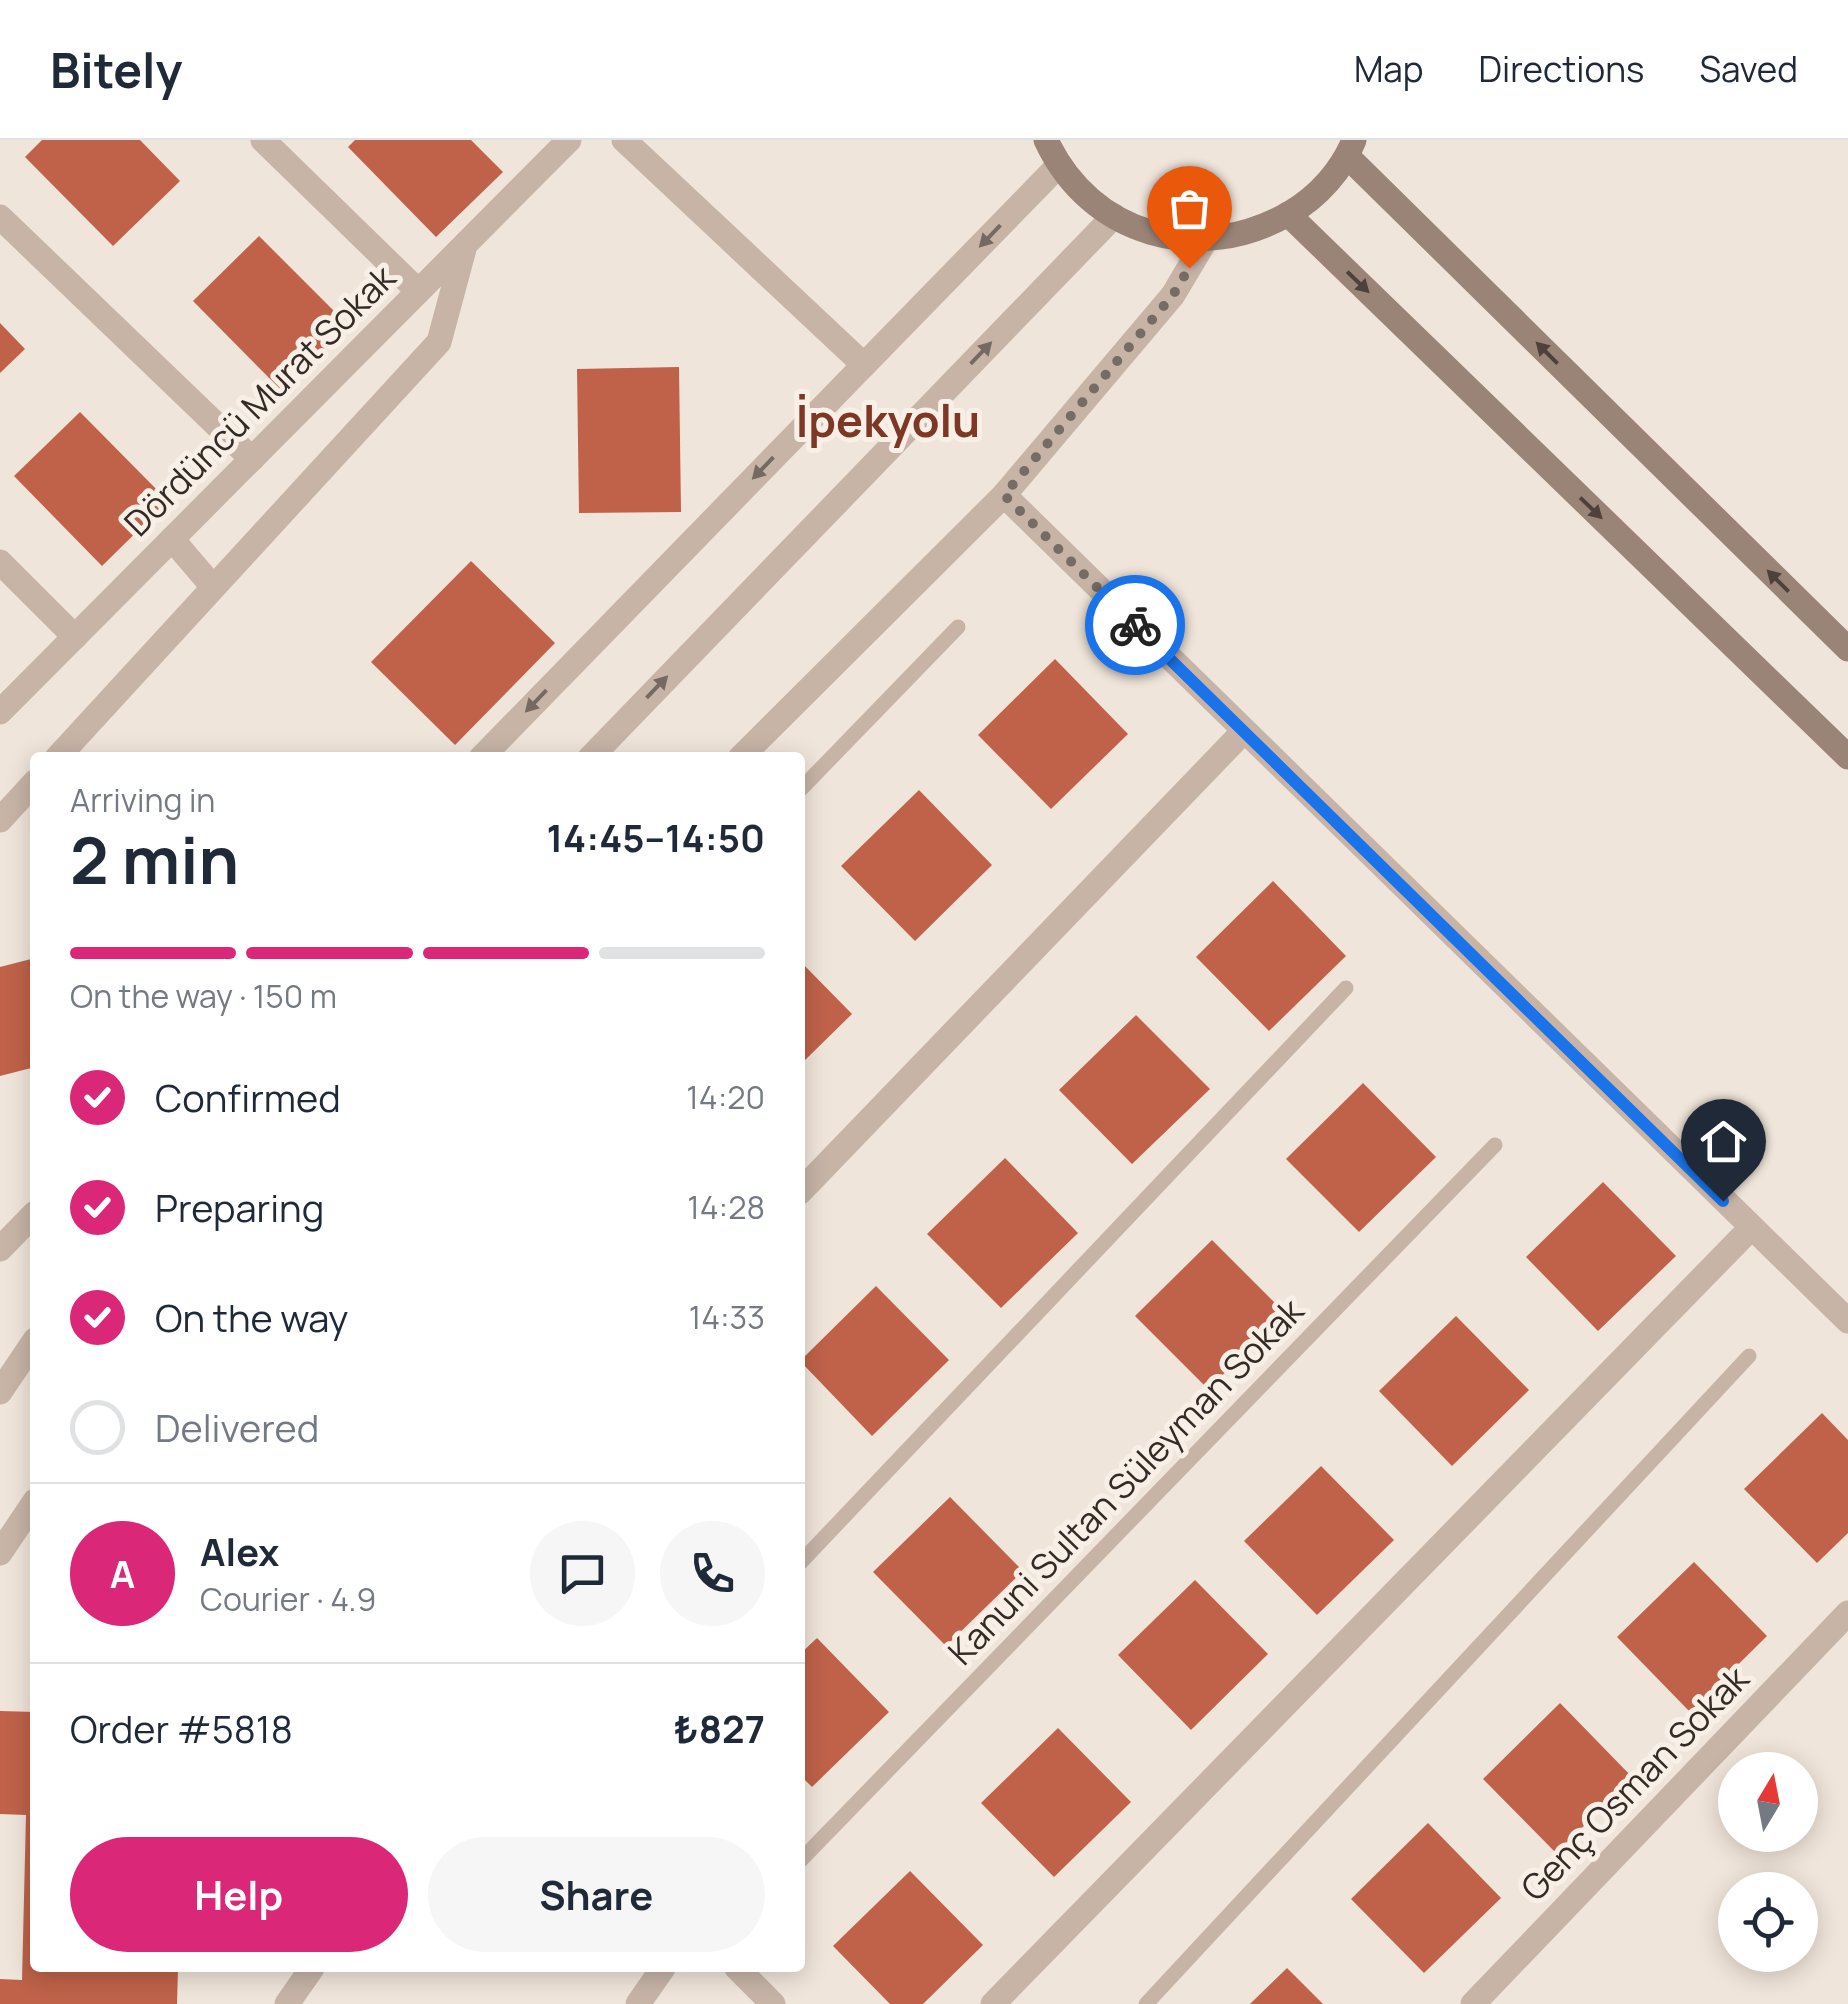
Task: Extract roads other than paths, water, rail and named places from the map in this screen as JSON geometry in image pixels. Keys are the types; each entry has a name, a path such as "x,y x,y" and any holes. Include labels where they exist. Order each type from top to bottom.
{"street":[{"path":"263,140 418,291"},
{"name":"Dördüncü Murat Sokak","path":"0,712 569,140"},
{"path":"624,140 864,365"},
{"path":"1046,140 1058,166 1098,207 1149,233 1206,241 1261,230 1310,201 1351,148 1848,649"},
{"path":"486,752 1058,166"},
{"path":"1288,214 1848,757"},
{"path":"0,216 252,459"},
{"path":"596,752 1114,216"},
{"path":"746,752 1004,495 1173,295 1206,241"},
{"path":"63,752 439,342 465,244"},
{"path":"1004,495 1848,1321"},
{"path":"172,539 214,587"},
{"path":"0,562 74,637"},
{"path":"805,1187 1244,732"},
{"path":"0,820 30,787"},
{"path":"0,1249 30,1219"},
{"path":"994,2004 1751,1228"},
{"path":"0,1392 30,1347"},
{"path":"0,1553 30,1509"},
{"name":"Genç Osman Sokak","path":"1473,2004 1848,1613"},
{"path":"288,2004 309,1972"},
{"path":"638,2004 659,1972"},
{"path":"740,1972 773,2004"}],"lane":[{"path":"805,785 958,628"},
{"path":"805,1559 1346,988"},
{"name":"Kanuni Sultan Süleyman Sokak","path":"805,1855 1495,1145"},
{"path":"1146,2004 1749,1356"}],"district":[{"name":"İpekyolu","path":"888,421"}]}
